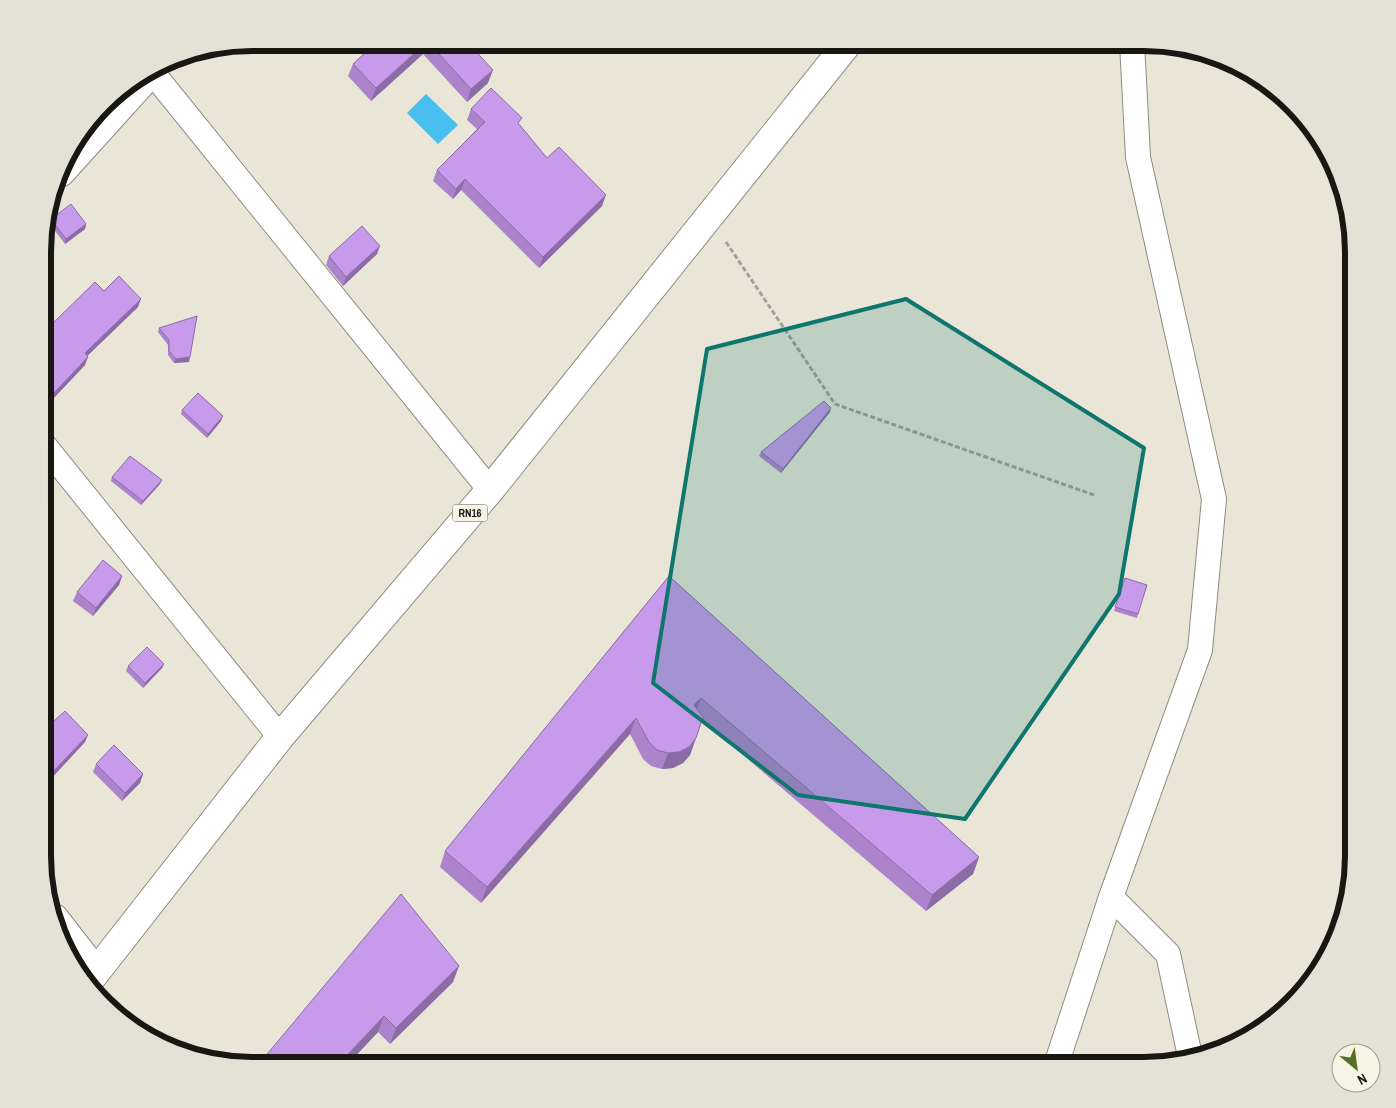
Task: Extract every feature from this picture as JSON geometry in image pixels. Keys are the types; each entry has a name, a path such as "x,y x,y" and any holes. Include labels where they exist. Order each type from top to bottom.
{"main road":[{"name":"RN16","path":"93,976 280,737 490,490 842,51"}],"street":[{"path":"1059,1057 1111,897 1200,650 1214,499 1138,157 1132,51"},
{"path":"157,75 490,490"},
{"path":"72,163 144,83"},
{"path":"51,454 280,737"},
{"path":"1111,897 1168,954 1189,1052"},
{"path":"69,938 93,976"}],"path":[{"path":"709,217 835,404 1094,495"}],"highlighted area":[{"path":"906,299 1144,448 1119,594 965,819 798,795 653,683 707,349"}],"water":[{"path":"426,94 458,125 438,144 407,113"}],"building":[{"path":"367,51 417,51 376,88 353,64"},
{"path":"436,51 475,51 493,70 471,89"},
{"path":"491,88 522,118 518,123 547,158 559,147 606,195 543,257 465,179 456,189 437,170 485,122 471,109"},
{"path":"71,204 86,224 66,239 54,222 54,216"},
{"path":"362,226 380,246 346,277 329,256"},
{"path":"119,276 141,299 85,353 88,357 54,393 51,390 51,325 95,282 104,291"},
{"path":"197,316 190,357 176,359 169,351 169,340 159,328"},
{"path":"198,393 223,416 208,434 182,410"},
{"path":"824,401 831,408 783,469 761,452"},
{"path":"130,456 162,480 143,501 112,477"},
{"path":"103,560 122,576 96,608 77,592"},
{"path":"669,576 979,857 932,895 701,698 694,705 703,717 696,738 689,747 679,752 668,753 657,750 649,742 636,718 487,887 445,851"},
{"path":"1125,578 1147,585 1138,614 1115,607"},
{"path":"147,647 164,664 145,683 128,666"},
{"path":"65,711 88,735 51,774 51,724"},
{"path":"114,745 143,774 125,793 96,764"},
{"path":"401,894 459,966 396,1028 384,1016 346,1057 265,1057"}]}
